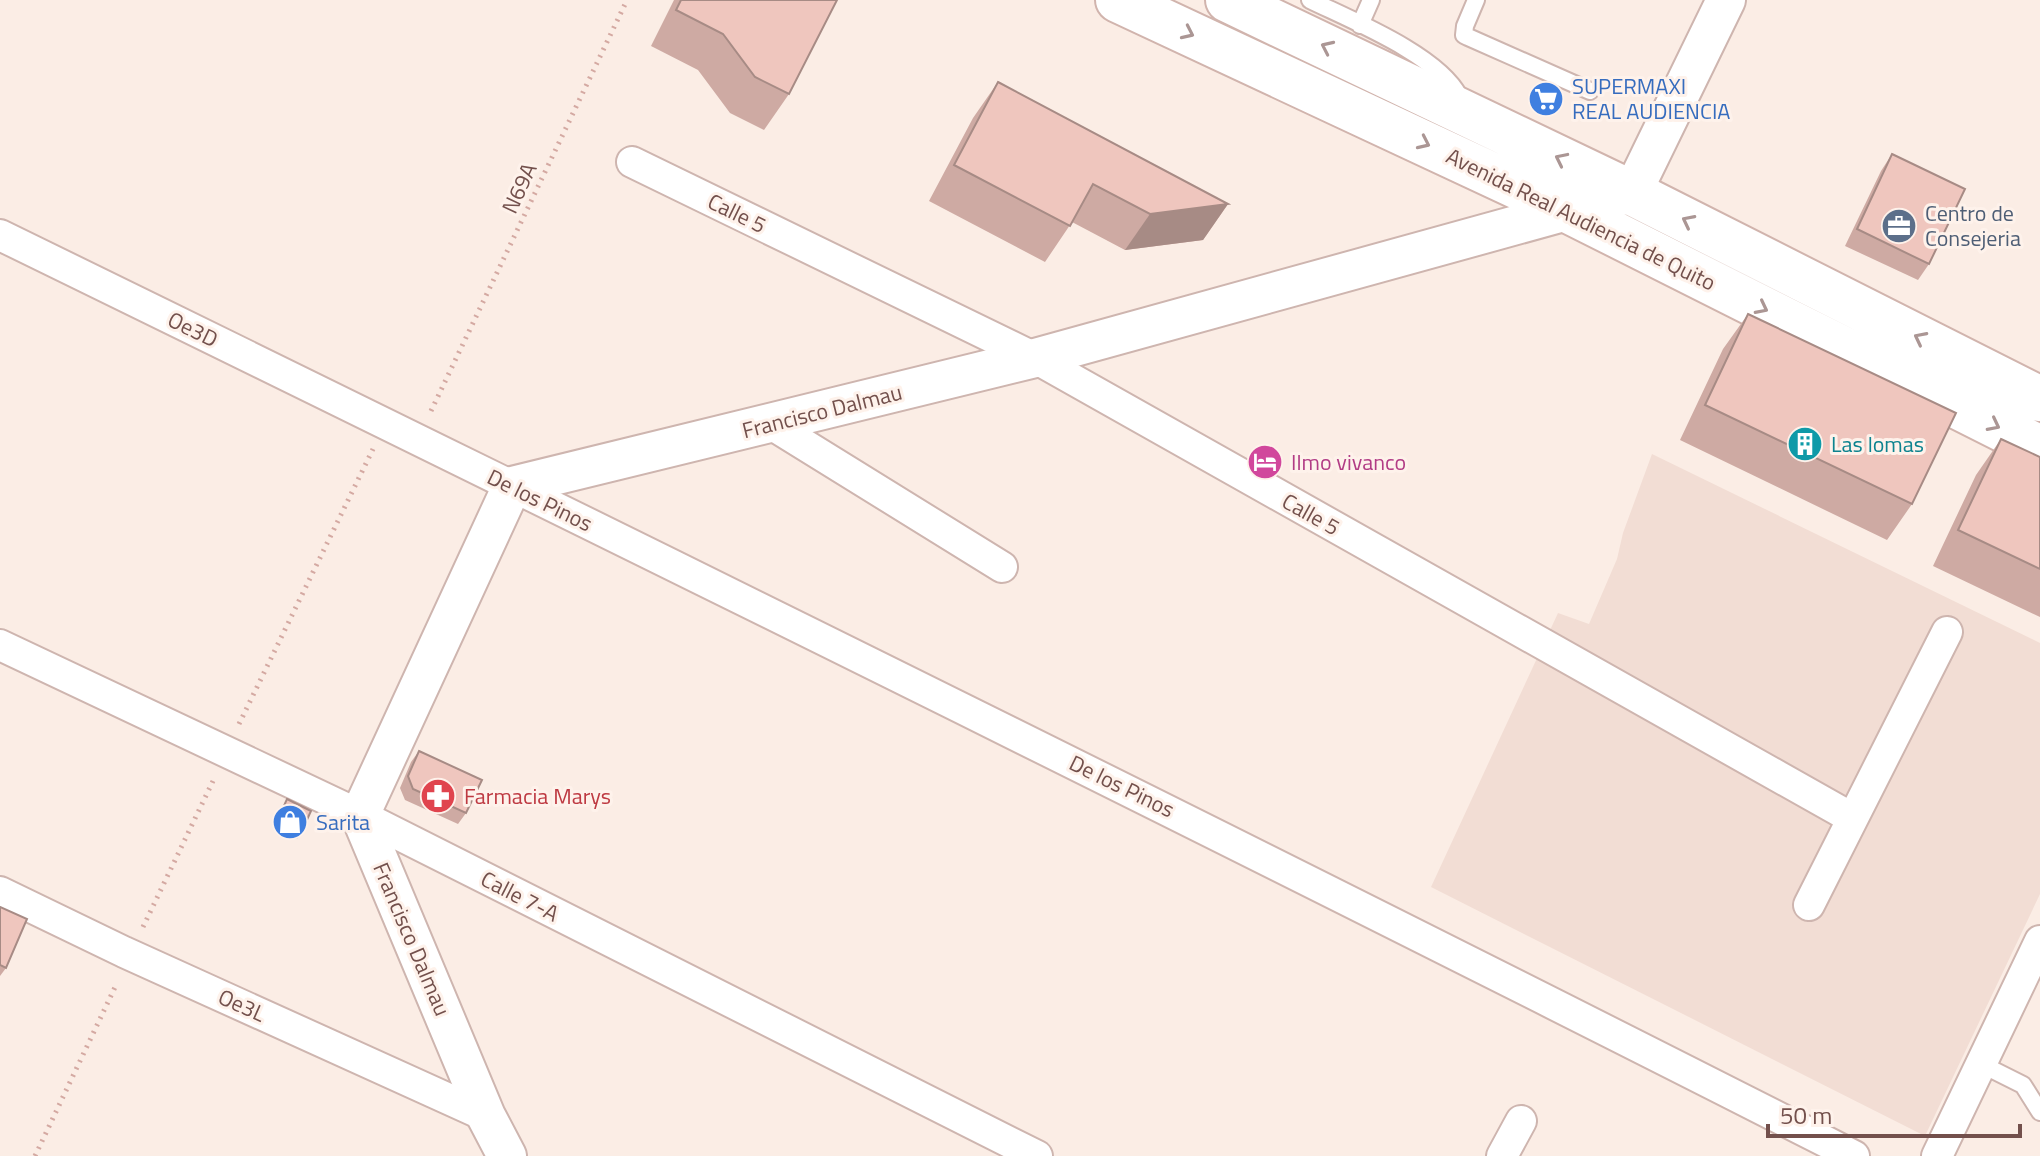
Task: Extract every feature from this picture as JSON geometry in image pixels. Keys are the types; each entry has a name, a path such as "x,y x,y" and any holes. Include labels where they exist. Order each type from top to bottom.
{"main road":[{"name":"Avenida Real Audiencia de Quito","path":"1118,0 1567,210 2040,448"},
{"name":"Avenida Real Audiencia de Quito","path":"1228,0 1273,12 1469,115 1632,193 2040,399"}],"street":[{"path":"1632,193 1726,0"},
{"name":"Calle 5","path":"632,162 1035,358 1852,818"},
{"name":"Francisco Dalmau","path":"512,486 1035,358 1632,193"},
{"name":"Oe3D","path":"0,235 386,423"},
{"name":"De los Pinos","path":"386,423 1295,872 1854,1156"},
{"path":"771,424 1002,567"},
{"path":"360,815 512,486"},
{"path":"1809,905 1947,632"},
{"name":"Calle 7-A","path":"0,645 360,815 1037,1156"},
{"name":"Francisco Dalmau","path":"360,815 504,1143"},
{"name":"Oe3L","path":"0,892 504,1143"},
{"path":"1937,1156 1979,1063 2038,949"},
{"path":"1502,1156 1521,1121"}],"lane":[{"path":"1310,0 1383,36 1437,69 1456,90 1469,115"},
{"path":"1360,25 1371,0"},
{"path":"1476,0 1464,35 1590,91"},
{"path":"1979,1063 2023,1085 2040,1112"}],"path":[{"name":"N69A","path":"441,390 627,0"},
{"path":"227,750 386,423"},
{"path":"145,924 208,792"},
{"path":"35,1156 116,987"}],"shaded area":[{"path":"1652,454 2040,643 2040,894 1925,1136 1431,887 1558,613 1589,624 1617,559 1623,533"}],"building":[{"path":"681,0 837,0 789,94 755,77 723,34 676,10"},
{"path":"998,82 1228,204 1150,214 1093,184 1070,226 954,165"},
{"name":"Centro de Consejeria","path":"1892,154 1965,189 1929,264 1857,229"},
{"path":"1748,314 1956,413 1912,504 1705,405"},
{"path":"2001,439 2040,457 2040,569 1958,530"},
{"name":"Farmacia Marys","path":"419,751 482,780 466,813 413,789 408,776"},
{"name":"Sarita","path":"287,799 311,811 301,833 277,821"},
{"path":"0,907 27,919 6,968 0,965"}],"place":[{"name":"SUPERMAXI REAL AUDIENCIA","path":"1546,99"},
{"name":"Centro de Consejeria","path":"1899,226"},
{"name":"Las lomas","path":"1805,444"},
{"name":"Ilmo vivanco","path":"1265,462"},
{"name":"Farmacia Marys","path":"438,796"},
{"name":"Sarita","path":"290,822"}]}
